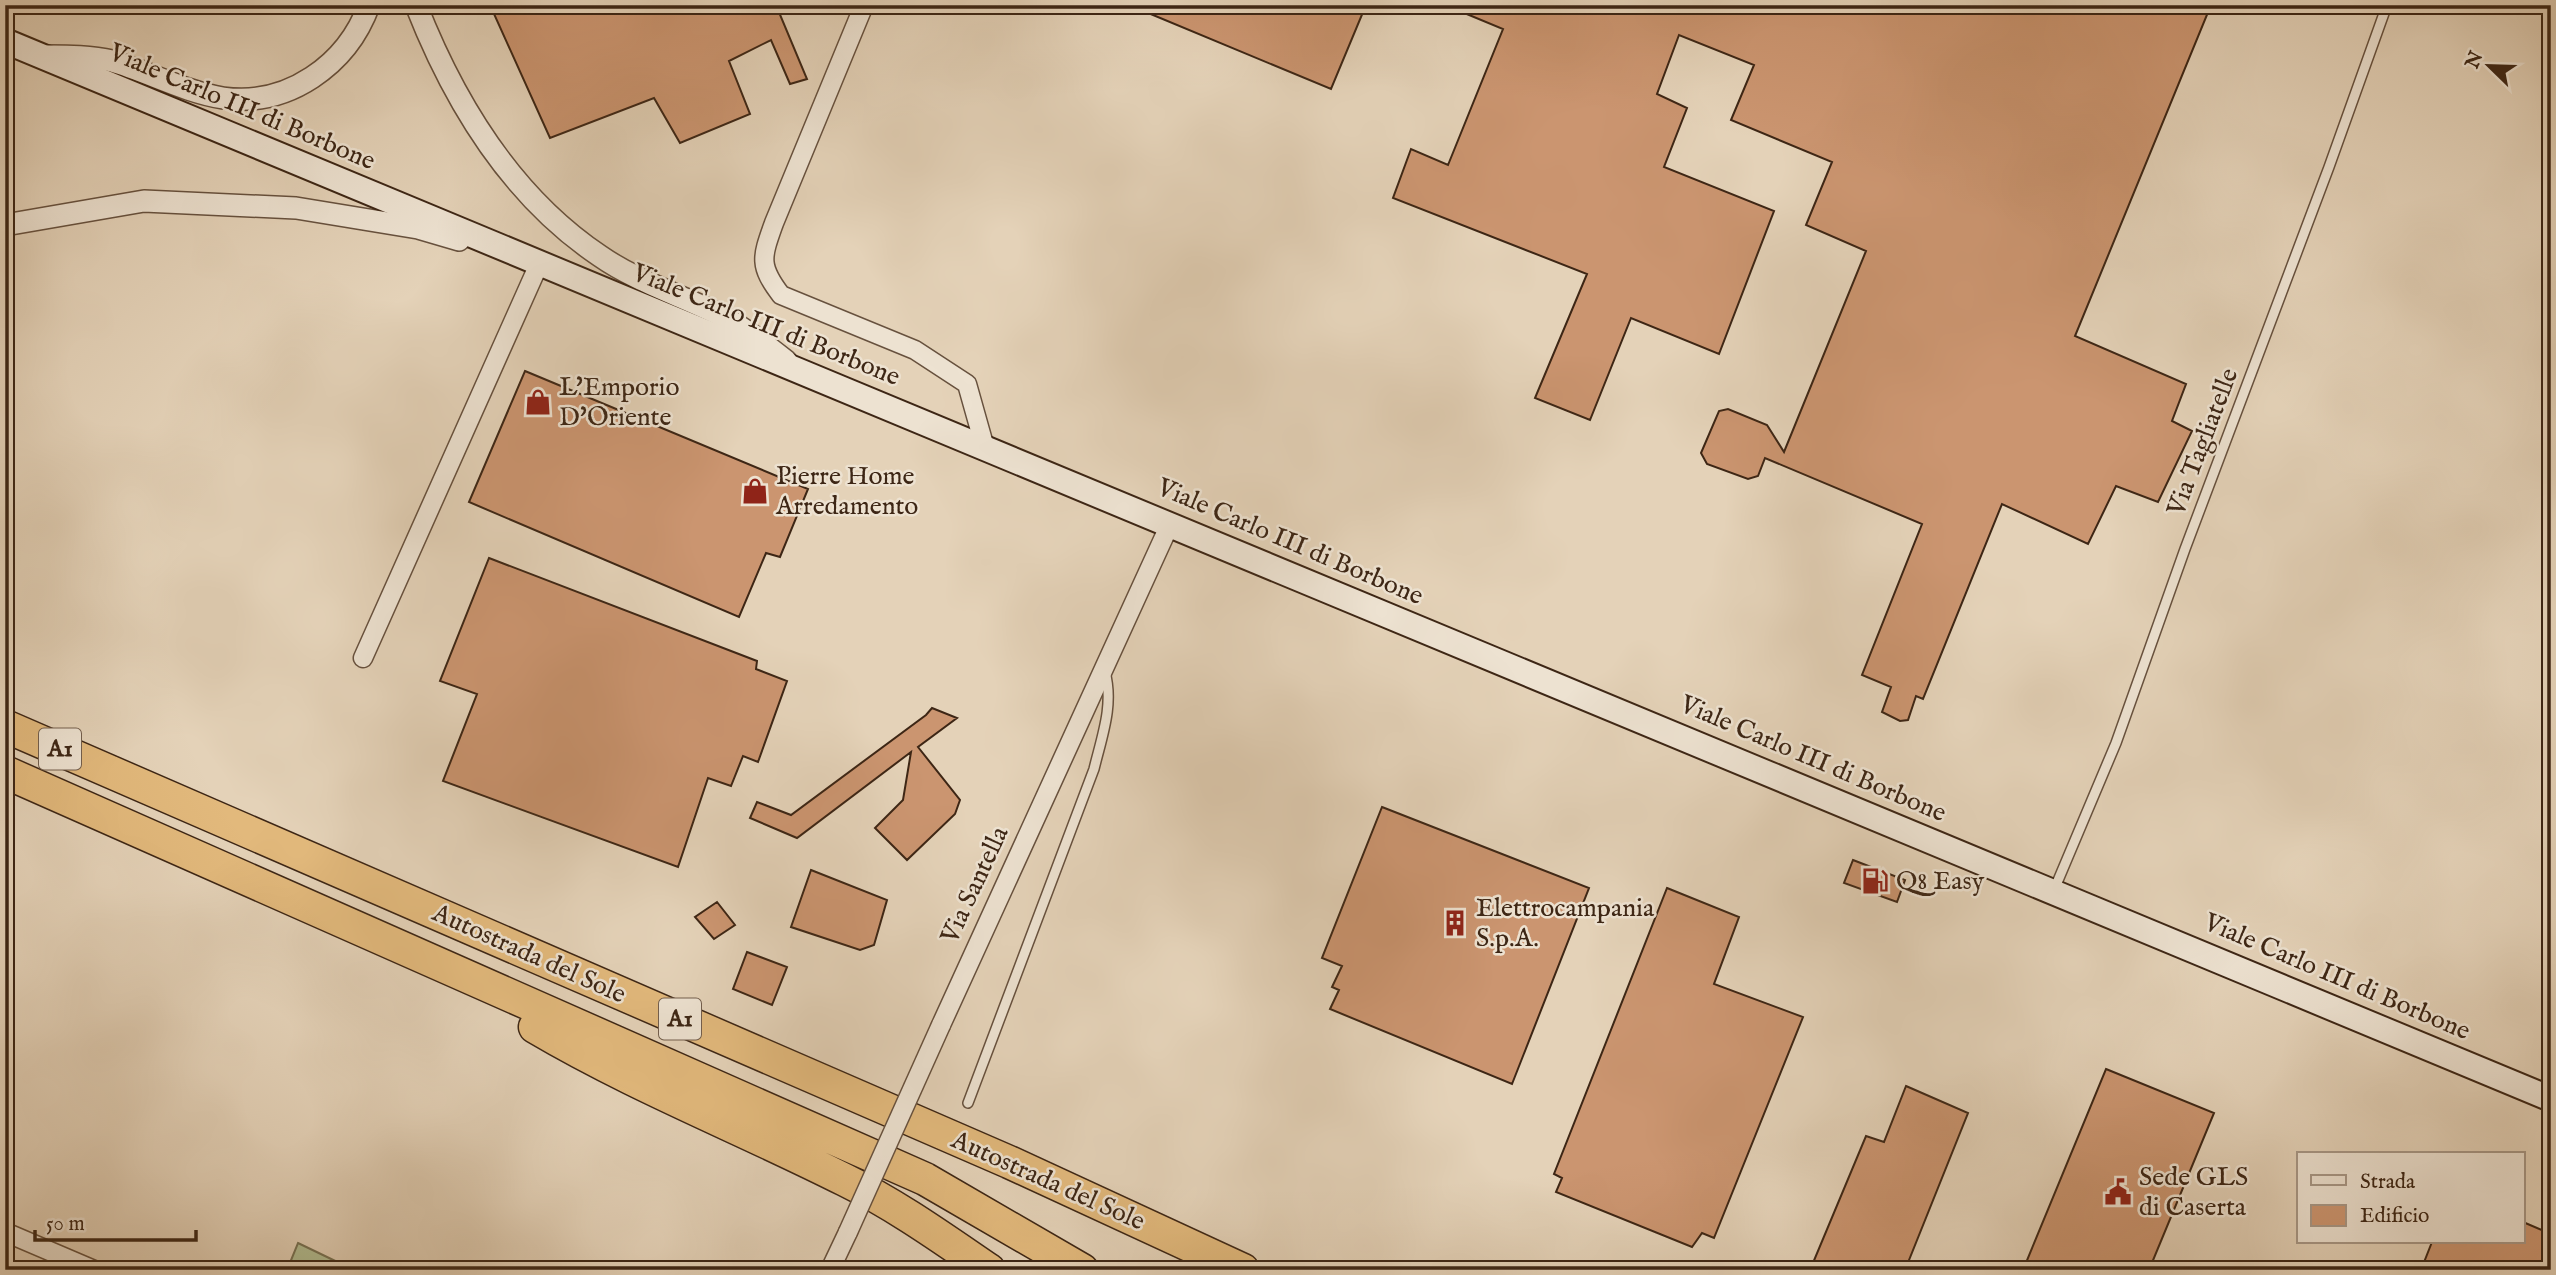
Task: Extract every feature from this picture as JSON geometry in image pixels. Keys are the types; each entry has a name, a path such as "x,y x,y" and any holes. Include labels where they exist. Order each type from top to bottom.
{"highway":[{"name":"Autostrada del Sole","path":"5,726 998,1157 1243,1270"},
{"name":"Autostrada del Sole","path":"5,772 925,1179 1082,1270"},
{"path":"443,967 536,1028 615,1072 870,1193 905,1213 989,1270"}],"main road":[{"name":"Viale Carlo III di Borbone","path":"5,41 2551,1099"}],"street":[{"path":"43,56 109,61 222,98 259,97 300,87 320,73 355,36 369,5"},
{"path":"416,5 425,29 475,126 499,159 547,212 600,257 738,325 798,370"},
{"path":"864,5 774,223 764,252 767,276 781,295 915,350 967,384 985,448"},
{"path":"5,225 144,201 296,208 418,228 531,260 363,658"},
{"name":"Via Santella","path":"830,1270 1170,524"},
{"path":"5,1232 88,1269"}],"lane":[{"name":"Via Tagliatelle","path":"2053,892 2116,743 2185,549 2387,5"},
{"path":"968,1103 1094,769 1108,714 1110,690 1104,668"}],"green space":[{"path":"298,1243 354,1270 287,1270"}],"building":[{"path":"490,5 776,5 807,79 790,84 771,40 729,61 750,114 680,143 654,98 550,138"},
{"path":"1129,5 1366,5 1331,89"},
{"path":"1445,5 2211,5 2075,336 2186,384 2172,421 2192,431 2158,502 2116,486 2088,544 2002,504 1923,699 1916,696 1908,720 1900,721 1882,712 1891,687 1862,675 1922,524 1765,458 1758,476 1748,479 1707,464 1701,453 1719,411 1728,409 1767,425 1784,452 1866,251 1806,225 1832,162 1731,120 1754,65 1679,35 1657,94 1687,108 1664,167 1774,211 1719,354 1631,318 1590,420 1535,398 1587,274 1393,198 1411,149 1448,165 1503,29"},
{"path":"525,371 808,489 780,557 766,553 739,617 469,502"},
{"path":"489,558 757,661 756,669 787,681 758,762 743,756 731,786 708,778 678,867 443,781 477,694 440,681"},
{"path":"932,708 957,718 918,747 960,800 955,814 907,860 875,828 903,800 911,752 797,838 750,818 757,802 791,815"},
{"name":"Elettrocampania S.p.A.","path":"1382,807 1589,888 1512,1084 1330,1009 1339,990 1332,987 1342,966 1322,958"},
{"name":"Q8 Easy","path":"1853,860 1905,880 1897,902 1844,883"},
{"path":"811,870 887,900 874,945 860,950 791,927"},
{"path":"1667,888 1739,917 1714,984 1803,1017 1714,1238 1702,1233 1692,1247 1556,1192 1562,1178 1554,1174"},
{"path":"717,902 735,925 714,939 695,917"},
{"path":"747,952 787,967 772,1005 733,989"},
{"name":"Sede GLS di Caserta","path":"2106,1069 2214,1113 2149,1270 2023,1270"},
{"path":"1906,1086 1968,1113 1905,1270 1810,1270 1866,1136 1884,1142"},
{"path":"2524,1222 2551,1234 2551,1270 2421,1270 2431,1244 2524,1244"}],"place":[{"name":"L'Emporio D'Oriente","path":"538,402"},
{"name":"Pierre Home Arredamento","path":"755,491"},
{"name":"Q8 Easy","path":"1875,881"},
{"name":"Elettrocampania S.p.A.","path":"1455,923"},
{"name":"Sede GLS di Caserta","path":"2118,1192"}]}
